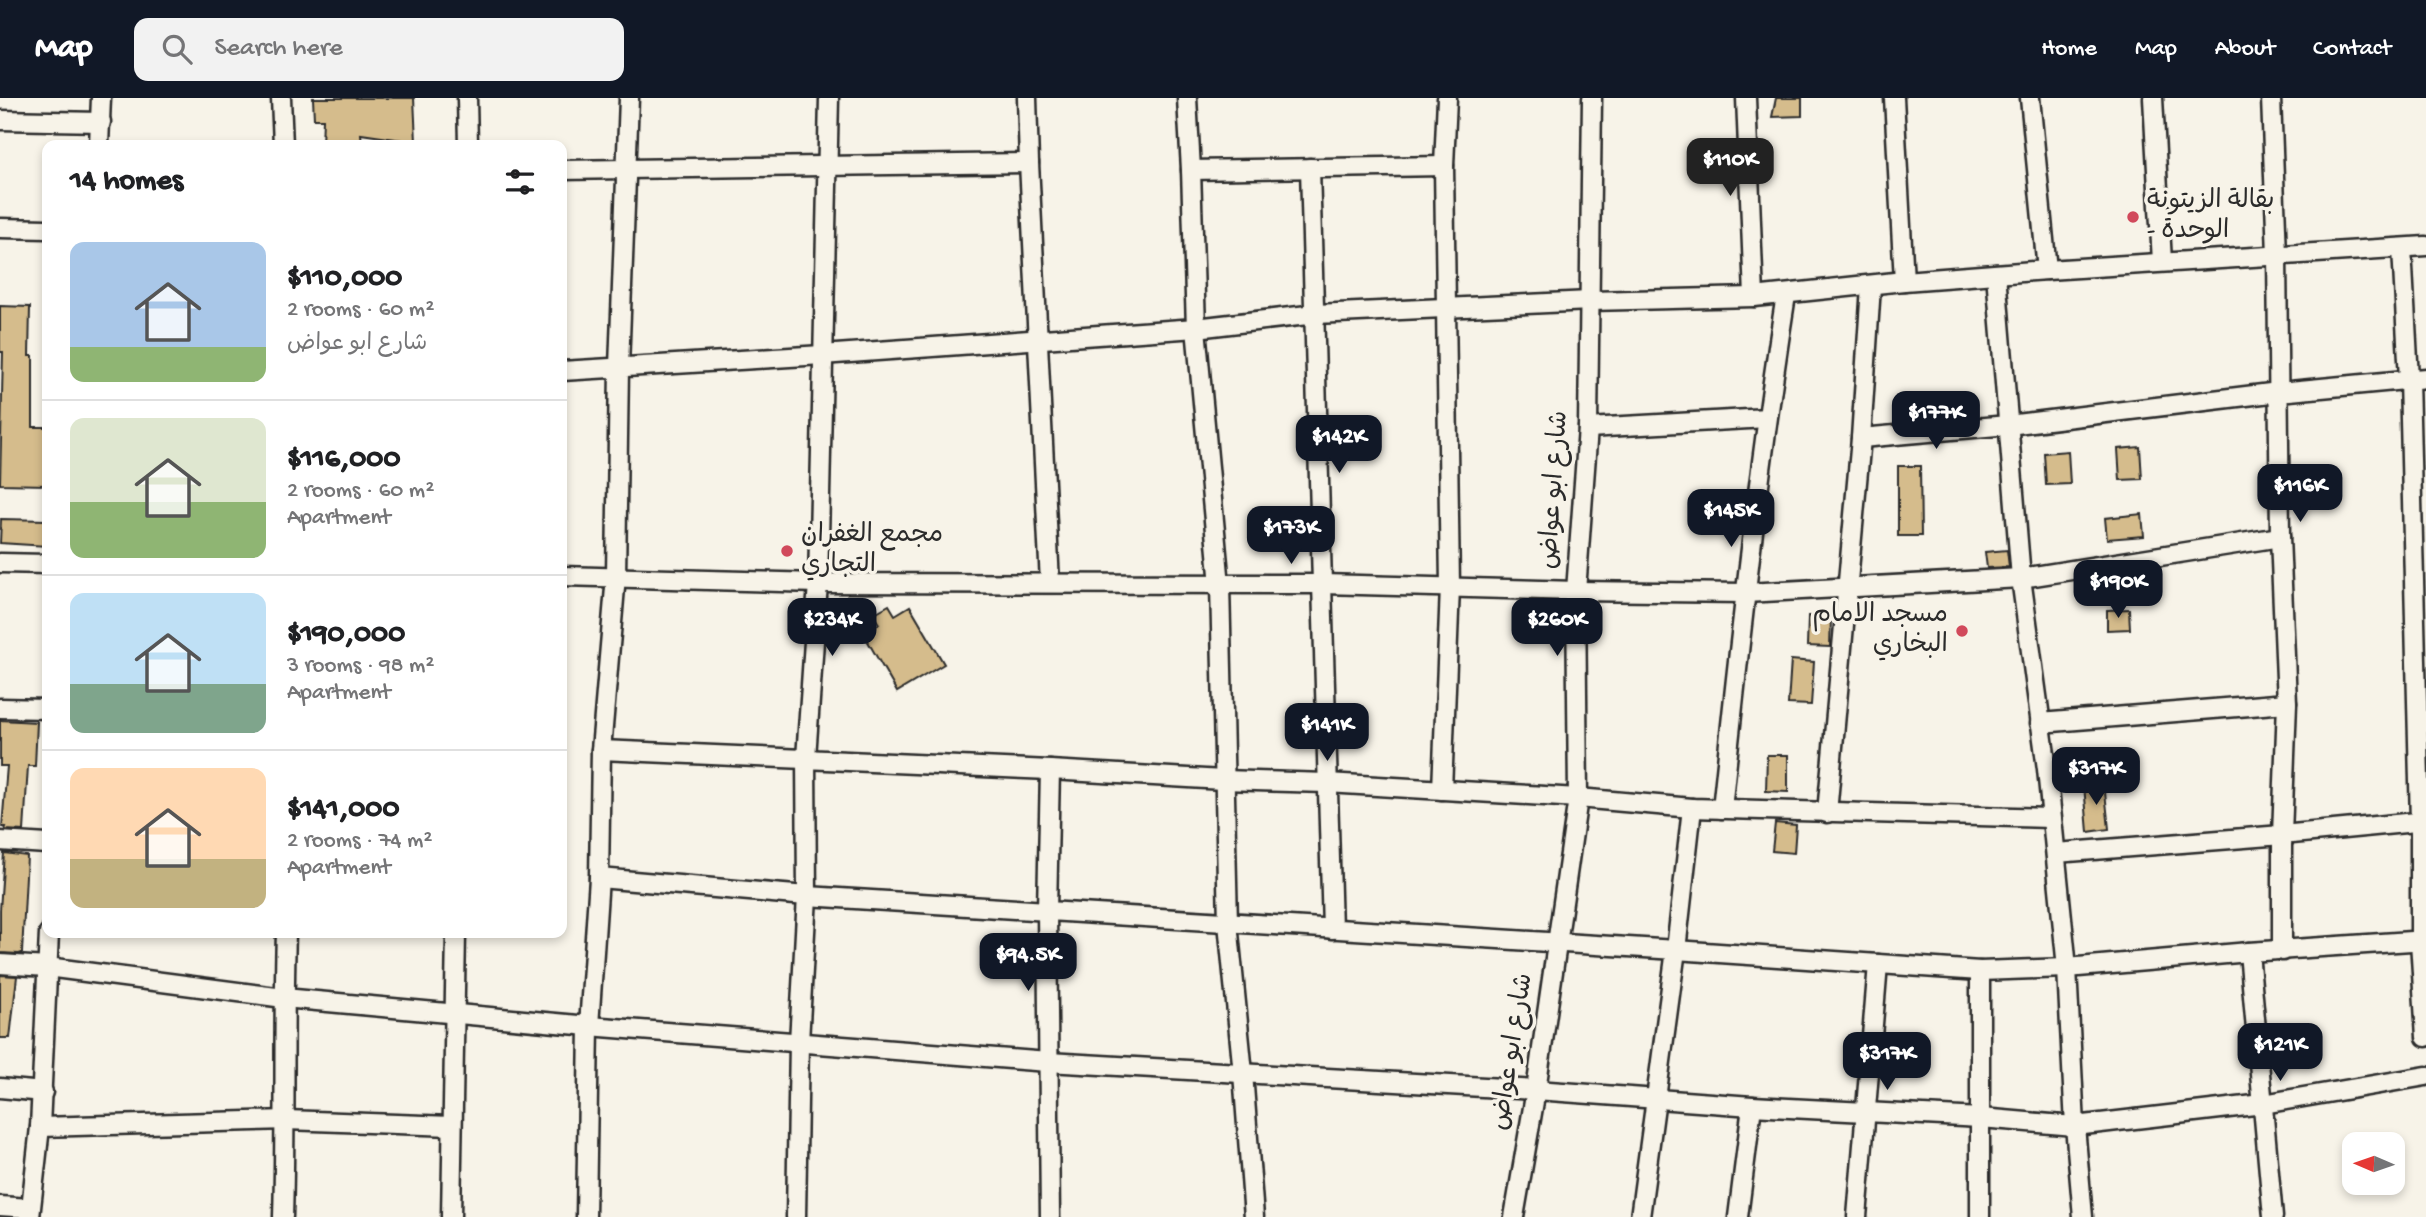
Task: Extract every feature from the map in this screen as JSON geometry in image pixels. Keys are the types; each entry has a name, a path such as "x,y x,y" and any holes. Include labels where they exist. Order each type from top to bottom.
{"street":[{"path":"99,140 101,98"},
{"path":"281,98 283,140"},
{"path":"467,98 468,140"},
{"path":"586,1217 589,1026 600,878 601,750 616,576 619,367 629,98"},
{"path":"796,1217 799,1042 807,896 806,758 818,583 829,98"},
{"path":"1027,98 1051,583"},
{"path":"1186,98 1196,328 1220,585 1227,923 1243,1073 1254,1217"},
{"path":"1443,790 1450,587 1444,166 1447,98"},
{"name":"شارع ابو عواض","path":"1514,1217 1536,1090 1578,798 1576,591 1588,428 1592,98"},
{"path":"1746,98 1754,297"},
{"path":"1894,98 1904,281"},
{"path":"2029,98 2047,270"},
{"path":"2153,98 2162,262"},
{"path":"2271,98 2277,255 2280,537 2287,703 2282,835 2282,951"},
{"path":"0,120 100,122"},
{"path":"567,170 1029,163"},
{"path":"1191,170 1444,166"},
{"path":"1310,168 1332,929"},
{"path":"0,228 42,229"},
{"path":"567,371 1196,328 1316,314 1590,301 1754,297 1904,281 2047,270 2426,246"},
{"path":"2402,248 2418,378 2426,1037"},
{"path":"1996,274 2021,578 2047,769 2067,968 2082,1217"},
{"path":"1827,813 1849,588 1871,285"},
{"path":"1722,809 1745,593 1786,295"},
{"path":"1861,438 2008,425 2418,378"},
{"path":"1588,428 1767,418"},
{"path":"567,576 818,583 1323,584 1745,593 2021,578 2280,537"},
{"path":"0,563 42,564"},
{"path":"2040,723 2287,703"},
{"path":"0,708 42,709"},
{"path":"601,750 1326,783 1578,798 1692,808 2050,818"},
{"path":"1050,770 1047,910 1050,1217"},
{"path":"1640,1217 1658,1097 1692,808"},
{"path":"2056,853 2423,821"},
{"path":"0,842 42,844"},
{"path":"600,878 807,896 1980,971 2067,968 2423,940"},
{"path":"0,1206 30,1212 43,1092 49,938"},
{"path":"283,1217 286,938"},
{"path":"451,1217 456,938"},
{"path":"2249,952 2273,1217"},
{"path":"0,964 47,967 284,998 589,1026 1048,1062 1658,1097 1752,1106 1981,1118 2075,1126 2263,1104 2426,1076"},
{"path":"1857,1217 1878,964"},
{"path":"1980,971 1980,1217"},
{"path":"0,1088 43,1092"},
{"path":"1738,1217 1752,1106"},
{"path":"40,1127 286,1121 452,1126"}],"building":[{"path":"313,98 414,98 416,140 361,134 362,140 322,140 323,119 314,119"},
{"path":"1776,98 1802,98 1802,116 1772,117"},
{"path":"0,306 30,307 29,356 33,356 33,427 42,427 42,485 0,484 3,352 0,352"},
{"path":"2140,447 2142,479 2120,480 2118,449"},
{"path":"2068,451 2070,484 2046,485 2044,453"},
{"path":"1898,466 1920,466 1921,536 1898,536"},
{"path":"2142,514 2144,536 2107,539 2105,518"},
{"path":"1,519 42,520 42,546 0,543"},
{"path":"2007,550 2009,567 1987,568 1985,552"},
{"path":"889,605 895,615 910,606 944,664 897,692 863,633 879,624 873,614"},
{"path":"2129,609 2130,629 2107,630 2107,610"},
{"path":"1808,616 1831,617 1830,647 1807,646"},
{"path":"1791,660 1814,662 1811,705 1788,704"},
{"path":"0,720 37,722 35,766 28,766 24,831 5,830 6,827 2,827 7,766 0,766"},
{"path":"1767,755 1788,755 1788,792 1766,791"},
{"path":"2104,783 2109,829 2088,832 2084,785"},
{"path":"1775,823 1796,825 1794,853 1772,851"},
{"path":"4,853 27,856 22,953 19,954 0,953"},
{"path":"0,975 17,976 10,1038 0,1038"}],"place":[{"name":"بقالة الزيتونة - الوحدة","path":"2133,217"},
{"name":"مجمع الغفران التجاري","path":"787,551"},
{"name":"مسجد الامام البخاري","path":"1962,631"}]}
